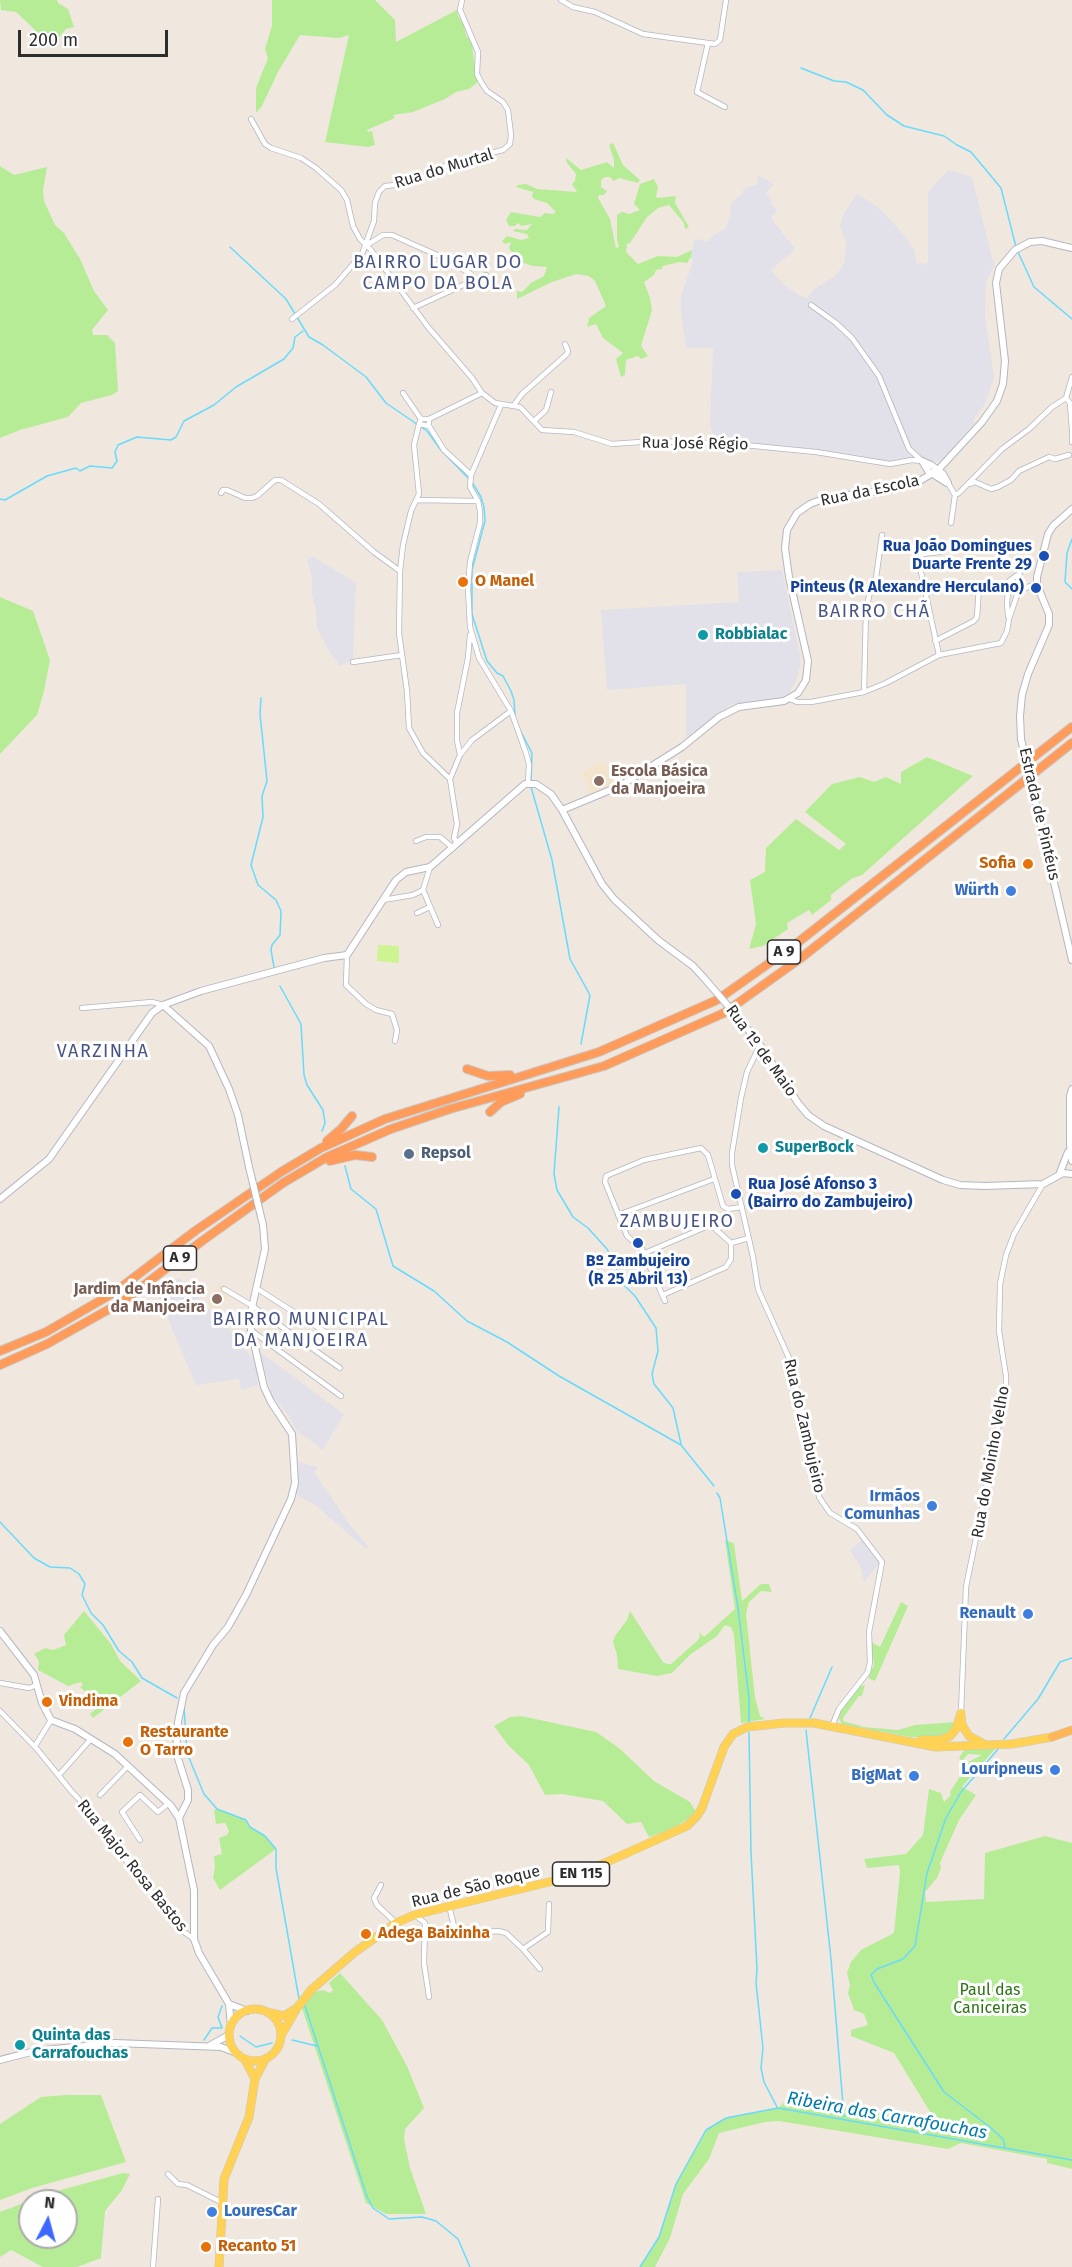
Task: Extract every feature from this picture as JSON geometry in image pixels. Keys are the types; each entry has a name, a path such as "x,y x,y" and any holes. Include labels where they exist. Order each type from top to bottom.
{"highway":[{"name":"A 9","path":"0,1351 46,1332 115,1292 195,1231 321,1148 385,1119 599,1052 717,1000 792,947 1072,727"},
{"name":"A 9","path":"0,1365 47,1344 122,1302 283,1183 327,1157 391,1129 450,1108 604,1066 724,1013 801,958 1072,743"},
{"path":"467,1069 488,1076 502,1077 554,1066"},
{"path":"490,1112 501,1102 553,1080"},
{"path":"294,1164 320,1144 332,1138 352,1116"},
{"path":"305,1170 342,1157 355,1155 372,1157"},
{"name":"Rua de São Roque","path":"1052,1737 1072,1731"}],"main road":[{"path":"913,1742 949,1737 956,1729 961,1713"},
{"path":"961,1713 962,1725 969,1736 988,1745"},
{"name":"Rua de São Roque","path":"282,2034 311,1990 332,1971 396,1923 414,1915 579,1875 687,1826 702,1808 724,1747 733,1734 747,1726 797,1722 832,1726 936,1747 1037,1741 1052,1737"},
{"path":"956,1729 963,1747"},
{"path":"255,2079 245,2060 234,2052 229,2035 235,2018 247,2011 260,2009 284,2016 297,2008"},
{"path":"269,2012 276,2018 282,2034"},
{"name":"EN 115","path":"219,2267 221,2202 226,2171 252,2108 255,2079 265,2061 278,2050 282,2034"},
{"path":"245,2060 265,2061"}],"street":[{"name":"Rua do Murtal","path":"367,245 374,221 375,203 379,192 385,186 406,184 436,172 450,163 503,150 510,144 508,110 503,102 488,91 477,74 478,52 460,10 462,0"},
{"path":"561,0 573,7 595,12 643,34 715,44 720,40 726,0"},
{"path":"708,43 697,93 725,107"},
{"path":"251,119 265,144 301,158 341,190 347,200 353,226 360,239 482,393 495,403 514,405 522,394 567,354 565,344"},
{"path":"292,319 335,285 367,245 383,235 392,235 469,272 473,277 472,281"},
{"name":"Rua da Escola","path":"790,699 798,693 806,680 808,661 789,577 785,548 787,530 797,513 810,504 826,498 894,489 915,483 935,472 982,422 997,401 1003,384 1005,361 996,283 999,269 1015,250 1030,242 1042,241 1072,248"},
{"path":"413,308 486,275"},
{"path":"811,305 852,338 879,376 909,448 948,483 955,495 951,523"},
{"path":"955,495 1002,449 1066,398 1072,377"},
{"path":"534,421 546,410 551,392"},
{"path":"403,393 419,423 414,445 414,464 419,489 417,501 408,522 400,571 399,633 409,728 423,753 450,779"},
{"path":"419,423 482,393"},
{"path":"1066,398 1070,403 1072,442"},
{"path":"471,478 501,405"},
{"name":"Rua José Régio","path":"514,405 520,407 545,431 574,432 612,444 655,441 734,444 816,452 890,464 912,460 921,461"},
{"path":"429,419 429,426 444,450 471,478 478,501 480,523 470,562 468,588 470,627 468,658 457,726 460,755"},
{"path":"419,423 429,426"},
{"path":"966,485 975,482 991,489 1011,480 1019,471 1049,457 1055,459 1071,455"},
{"path":"221,493 227,490 245,498 252,498 275,480 281,480 319,504 374,552 400,571"},
{"path":"417,501 478,501"},
{"path":"1009,619 1018,592 1037,585 1048,534 1053,526 1072,510"},
{"path":"864,692 866,610 876,578 882,535"},
{"path":"939,655 919,557 925,553 940,552"},
{"path":"562,810 620,786 682,747 719,717 739,707 790,699 797,702 811,702 864,692 939,655 991,647 1001,643 1008,631 1009,581 1020,573"},
{"path":"925,593 973,583 979,588 977,617 974,621 935,641"},
{"name":"Estrada de Pintéus","path":"1037,585 1049,614 1049,625 1028,674 1022,695 1021,739 1072,960"},
{"path":"395,1041 397,1030 392,1014 376,1010 366,1004 346,985 347,955 396,880 406,872 430,867 519,787 528,783 529,764 511,711 479,658 470,627"},
{"path":"353,662 402,655"},
{"path":"455,845 457,825 450,779 460,755 472,740 511,711"},
{"name":"Rua 1º de Maio","path":"528,783 536,784 546,790 562,810 602,884 614,899 658,940 693,966 742,1022 808,1115 824,1126 943,1180 960,1185 1043,1184 1059,1175 1072,1174"},
{"path":"416,841 426,837 440,837 455,845"},
{"path":"430,867 423,890 438,925"},
{"path":"383,900 414,895 423,890"},
{"path":"417,913 430,907"},
{"path":"0,1199 49,1159 152,1013 163,1005 201,990 347,955"},
{"path":"82,1008 152,1002 163,1005 209,1046 238,1115 263,1225 265,1249 249,1321 264,1387 292,1434 295,1484 291,1499 228,1627 213,1645 184,1693 178,1722 176,1752 188,1790 188,1800 179,1818"},
{"name":"Rua do Zambujeiro","path":"760,1045 747,1072 732,1153 732,1165 758,1289 789,1358 815,1466 819,1497 830,1513 857,1529 882,1562 869,1632 868,1672 839,1709 832,1726"},
{"path":"1072,1089 1070,1096 1072,1161"},
{"path":"1059,1175 1070,1145"},
{"path":"731,1243 730,1259 726,1267 664,1298 645,1253 627,1236 605,1179 610,1173 644,1160 701,1148 708,1155 723,1206 728,1209 742,1207"},
{"path":"618,1215 714,1179"},
{"name":"Rua do Moinho Velho","path":"961,1713 966,1587 1006,1390 999,1331 1000,1284 1006,1255 1014,1234 1043,1184"},
{"path":"645,1253 708,1226 712,1226 731,1243"},
{"path":"731,1243 749,1238"},
{"path":"224,1288 340,1368"},
{"path":"256,1288 345,1344 348,1338"},
{"path":"252,1332 341,1396"},
{"path":"0,1631 34,1675 42,1702 51,1720 75,1729 90,1740 105,1745 169,1803 179,1818 194,1890 194,1939 199,1953 228,2004 231,2026"},
{"path":"0,1683 29,1688 37,1685"},
{"name":"Rua Major Rosa Bastos","path":"0,1711 102,1823 120,1854 177,1924 194,1939"},
{"path":"34,1746 51,1720"},
{"path":"59,1775 90,1740"},
{"path":"100,1795 128,1766"},
{"path":"141,1840 122,1812 140,1795 158,1812 169,1803"},
{"path":"381,1885 374,1898 377,1905 396,1923"},
{"path":"524,1949 548,1932 549,1904"},
{"path":"449,1906 455,1930 459,1935 502,1931 510,1935 540,1969"},
{"path":"414,1915 425,1923 425,1971 429,1997"},
{"path":"228,2004 247,2011"},
{"path":"208,2047 229,2035"},
{"path":"0,2060 35,2051 115,2043 221,2047 234,2052"},
{"path":"168,2174 177,2184 187,2186 221,2202"},
{"path":"153,2267 158,2199"}],"shaded area":[{"path":"948,170 972,177 995,263 986,283 985,317 994,377 985,404 973,420 975,422 942,460 935,462 890,462 785,446 719,441 712,432 710,424 713,348 686,348 681,313 681,295 693,262 691,257 694,241 701,239 707,242 725,229 730,216 731,204 742,195 744,188 757,185 758,175 773,185 766,193 777,210 771,218 795,249 771,270 782,283 800,296 807,298 813,290 836,275 844,264 846,242 840,227 843,215 857,194 878,207 905,236 914,249 917,264 928,263 928,192"},
{"path":"312,556 356,583 353,659 340,666 317,628 312,577 307,560"},
{"path":"782,570 800,655 796,681 789,693 781,697 730,705 686,738 686,684 607,690 601,610 739,602 737,572"},
{"name":"Escola Básica da Manjoeira","path":"606,762 615,784 590,794 582,772"},
{"path":"179,1278 235,1336 256,1363 258,1385 241,1390 239,1379 196,1385 157,1293"},
{"name":"Jardim de Infância da Manjoeira","path":"219,1284 222,1286 221,1289 229,1294 218,1310 207,1303"},
{"path":"260,1352 344,1414 323,1450 296,1430 289,1416 272,1396"},
{"path":"299,1462 318,1467 314,1472 350,1525 368,1546 366,1549 315,1505 297,1495"},
{"path":"862,1540 879,1563 864,1583 861,1568 850,1550"}],"green space":[{"path":"0,0 57,0 68,9 74,27 66,29 52,46 16,12 1,10"},
{"path":"272,0 375,0 395,20 396,42 457,10 466,35 472,43 478,82 469,89 456,92 413,112 393,115 395,118 367,130 372,131 375,145 368,147 325,142 349,35 339,38 300,35 256,113 256,88 268,58 265,49 272,26"},
{"path":"613,143 623,165 640,180 638,183 619,178 614,181 610,177 605,177 601,180 601,187 607,191 598,198 610,219 616,248 619,247 617,215 622,212 629,214 640,210 634,204 640,184 654,179 658,187 657,198 676,196 675,203 689,227 685,229 684,223 669,205 658,208 647,217 630,243 627,244 626,252 638,264 658,256 677,257 692,250 687,263 679,262 663,266 644,282 652,310 641,346 648,356 626,360 625,375 621,377 616,359 623,353 603,338 596,324 587,327 589,318 606,306 595,281 589,276 576,274 552,282 517,299 517,291 522,292 531,283 544,276 547,267 517,261 509,248 511,242 505,244 502,241 507,236 521,240 529,238 527,234 513,231 515,229 527,230 532,224 521,226 518,223 515,226 509,226 506,220 511,212 540,217 545,213 556,212 547,203 534,199 533,192 516,187 518,185 526,184 537,189 577,192 572,184 576,174 567,163 566,158 581,170 607,162 614,168 609,145"},
{"path":"0,166 14,175 47,167 43,190 44,201 55,225 64,233 80,259 94,291 108,310 92,330 93,335 107,335 115,343 118,391 112,395 81,403 68,417 0,438"},
{"path":"0,597 33,611 50,660 37,715 0,754"},
{"path":"927,757 973,776 862,875 851,879 831,895 831,900 812,915 809,910 787,923 788,929 763,946 749,949 756,924 750,880 765,872 766,848 796,819 839,850 846,844 805,812 832,784 860,777 874,782 886,777 901,784 901,772"},
{"path":"378,945 399,946 399,963 377,961"},
{"path":"725,1540 734,1543 742,1601 761,1584 769,1584 772,1592 761,1591 749,1602 746,1614 755,1697 760,1716 765,1719 741,1723 734,1635 731,1627 725,1625 717,1636 691,1654 672,1673 657,1676 618,1669 613,1642 630,1611 663,1662 671,1664 697,1641 700,1637 699,1632 704,1637 735,1609"},
{"path":"901,1602 908,1606 875,1681 868,1677 874,1665 871,1642 880,1647"},
{"path":"84,1611 111,1644 120,1661 141,1681 93,1718 90,1714 96,1709 97,1702 80,1687 83,1685 81,1682 68,1686 38,1670 39,1661 34,1654 45,1648 53,1650 66,1645 64,1635"},
{"path":"865,1685 862,1696 859,1696 843,1721 864,1727 898,1730 915,1725 956,1722 950,1733 936,1738 911,1737 842,1724 839,1719 847,1700 859,1686"},
{"path":"521,1716 596,1732 619,1748 654,1781 690,1802 695,1814 673,1829 649,1837 641,1822 627,1824 603,1801 562,1794 545,1795 529,1765 508,1745 494,1726 510,1717"},
{"name":"Paul das Caniceiras","path":"994,1748 962,1787 976,1795 959,1820 940,1863 941,1868 937,1878 925,1892 926,1902 984,1899 985,1853 1045,1836 1072,1843 1072,2169 1047,2163 1047,2159 961,2143 948,2149 779,2121 765,2122 719,2133 709,2159 683,2194 670,2238 655,2267 640,2267 659,2237 676,2184 706,2130 726,2118 778,2108 787,2100 858,2109 924,2122 932,2115 894,2053 851,2036 851,2030 868,2025 864,2014 854,2010 848,1993 850,1985 847,1973 851,1962 861,1950 894,1933 900,1872 899,1865 867,1868 864,1859 906,1854 923,1835 929,1789 941,1793 944,1802 951,1795 950,1792 970,1761 982,1755 968,1754 962,1761 959,1758 964,1750"},
{"path":"217,1809 246,1820 250,1827 265,1836 276,1849 220,1890 213,1878 214,1856 222,1854 219,1838 227,1835 229,1831 225,1823 216,1824 214,1810"},
{"path":"340,1973 382,2020 407,2066 424,2108 405,2129 404,2139 410,2168 426,2214 386,2214 366,2203 302,2008 315,1992 323,1990 330,1993 333,1990 329,1983"},
{"path":"101,2095 126,2162 29,2189 18,2189 18,2193 0,2200 0,2124 41,2097"},
{"path":"123,2173 130,2174 122,2190 105,2211 101,2258 77,2267 43,2267 11,2250 0,2257 0,2212 18,2205 18,2249 78,2249 78,2189 65,2189"}],"waterway":[{"path":"801,68 834,81 846,82 863,90 887,115 904,126 944,136 971,152 1001,188 1016,247"},
{"path":"230,247 286,299 309,337 366,377 386,403 427,431 440,449 469,479"},
{"path":"1018,252 1034,287 1072,319"},
{"path":"0,499 5,500 47,476 76,468 80,471 90,466 112,468 117,461 115,452 118,445 137,437 171,440 176,437 184,421 214,405 236,387 284,359 293,348 295,337 303,331"},
{"path":"472,482 481,497 485,521 472,570 472,614 487,661 497,673 503,676 511,691 515,715"},
{"path":"1072,539 1067,553 1065,582 1072,589"},
{"path":"261,698 260,714 267,781 262,796 263,817 251,865 258,885 276,900 281,911 280,935 271,950 274,967"},
{"path":"520,730 532,753 531,782"},
{"path":"531,787 552,860 570,959 590,995 581,1044"},
{"path":"280,986 301,1024 304,1075 307,1085 323,1110 325,1123 322,1131"},
{"path":"559,1107 554,1174 557,1190 573,1217 588,1228 607,1249 625,1286 635,1296 656,1328 658,1351 652,1374 654,1384 673,1408 681,1444"},
{"path":"345,1166 351,1189 376,1209 393,1266 434,1291 467,1321 507,1342 559,1376 681,1445 714,1486"},
{"path":"717,1493 720,1498 738,1608 749,1698 749,1723"},
{"name":"Ribeira das Carrafouchas","path":"0,1522 34,1558 50,1567 70,1568 79,1574 85,1584 82,1595 91,1613 103,1625 119,1651 132,1662 142,1678 177,1698"},
{"path":"1004,1739 1038,1699 1060,1662 1072,1658"},
{"path":"810,1718 832,1667"},
{"name":"Ribeira das Carrafouchas","path":"184,1707 187,1753 204,1794 217,1809 246,1820 250,1827 265,1836 276,1849 276,1868 299,1999"},
{"path":"806,1730 831,1959 844,2117"},
{"path":"749,1732 756,1983 763,2048 761,2068 764,2082 777,2107"},
{"path":"999,1748 961,1792 946,1818 927,1873 915,1946 903,1959 877,1969 871,1975 944,2092 1003,2139 1005,2148"},
{"path":"204,2040 212,2028 222,2028 218,2017 222,2006"},
{"name":"Ribeira das Carrafouchas","path":"305,2006 367,2197 373,2208 389,2219 422,2217 436,2221 458,2239 470,2267"},
{"path":"240,2036 256,2047 272,2043"},
{"path":"292,2040 317,2046"},
{"name":"Ribeira das Carrafouchas","path":"640,2267 659,2237 676,2184 706,2130 726,2118 778,2108 1072,2160"}],"place":[{"name":"Rua João Domingues Duarte Frente 29","path":"1044,556"},
{"name":"O Manel","path":"463,582"},
{"name":"Pinteus (R Alexandre Herculano)","path":"1036,588"},
{"name":"Robbialac","path":"703,635"},
{"name":"Escola Básica da Manjoeira","path":"599,781"},
{"name":"Sofia","path":"1028,864"},
{"name":"Würth","path":"1011,891"},
{"name":"SuperBock","path":"763,1148"},
{"name":"Repsol","path":"409,1154"},
{"name":"Rua José Afonso 3 (Bairro do Zambujeiro)","path":"736,1194"},
{"name":"Bº Zambujeiro (R 25 Abril 13)","path":"638,1243"},
{"name":"Jardim de Infância da Manjoeira","path":"217,1299"},
{"name":"Irmãos Comunhas","path":"932,1506"},
{"name":"Renault","path":"1028,1614"},
{"name":"Vindima","path":"47,1702"},
{"name":"Restaurante O Tarro","path":"128,1742"},
{"name":"Louripneus","path":"1055,1770"},
{"name":"BigMat","path":"914,1776"},
{"name":"Adega Baixinha","path":"366,1934"},
{"name":"Quinta das Carrafouchas","path":"20,2045"},
{"name":"LouresCar","path":"212,2212"},
{"name":"Recanto 51","path":"206,2247"}],"district":[{"name":"BAIRRO LUGAR DO CAMPO DA BOLA","path":"438,273"},
{"name":"BAIRRO CHÃ","path":"874,612"},
{"name":"VARZINHA","path":"103,1052"},
{"name":"ZAMBUJEIRO","path":"677,1222"},
{"name":"BAIRRO MUNICIPAL DA MANJOEIRA","path":"301,1330"}]}
